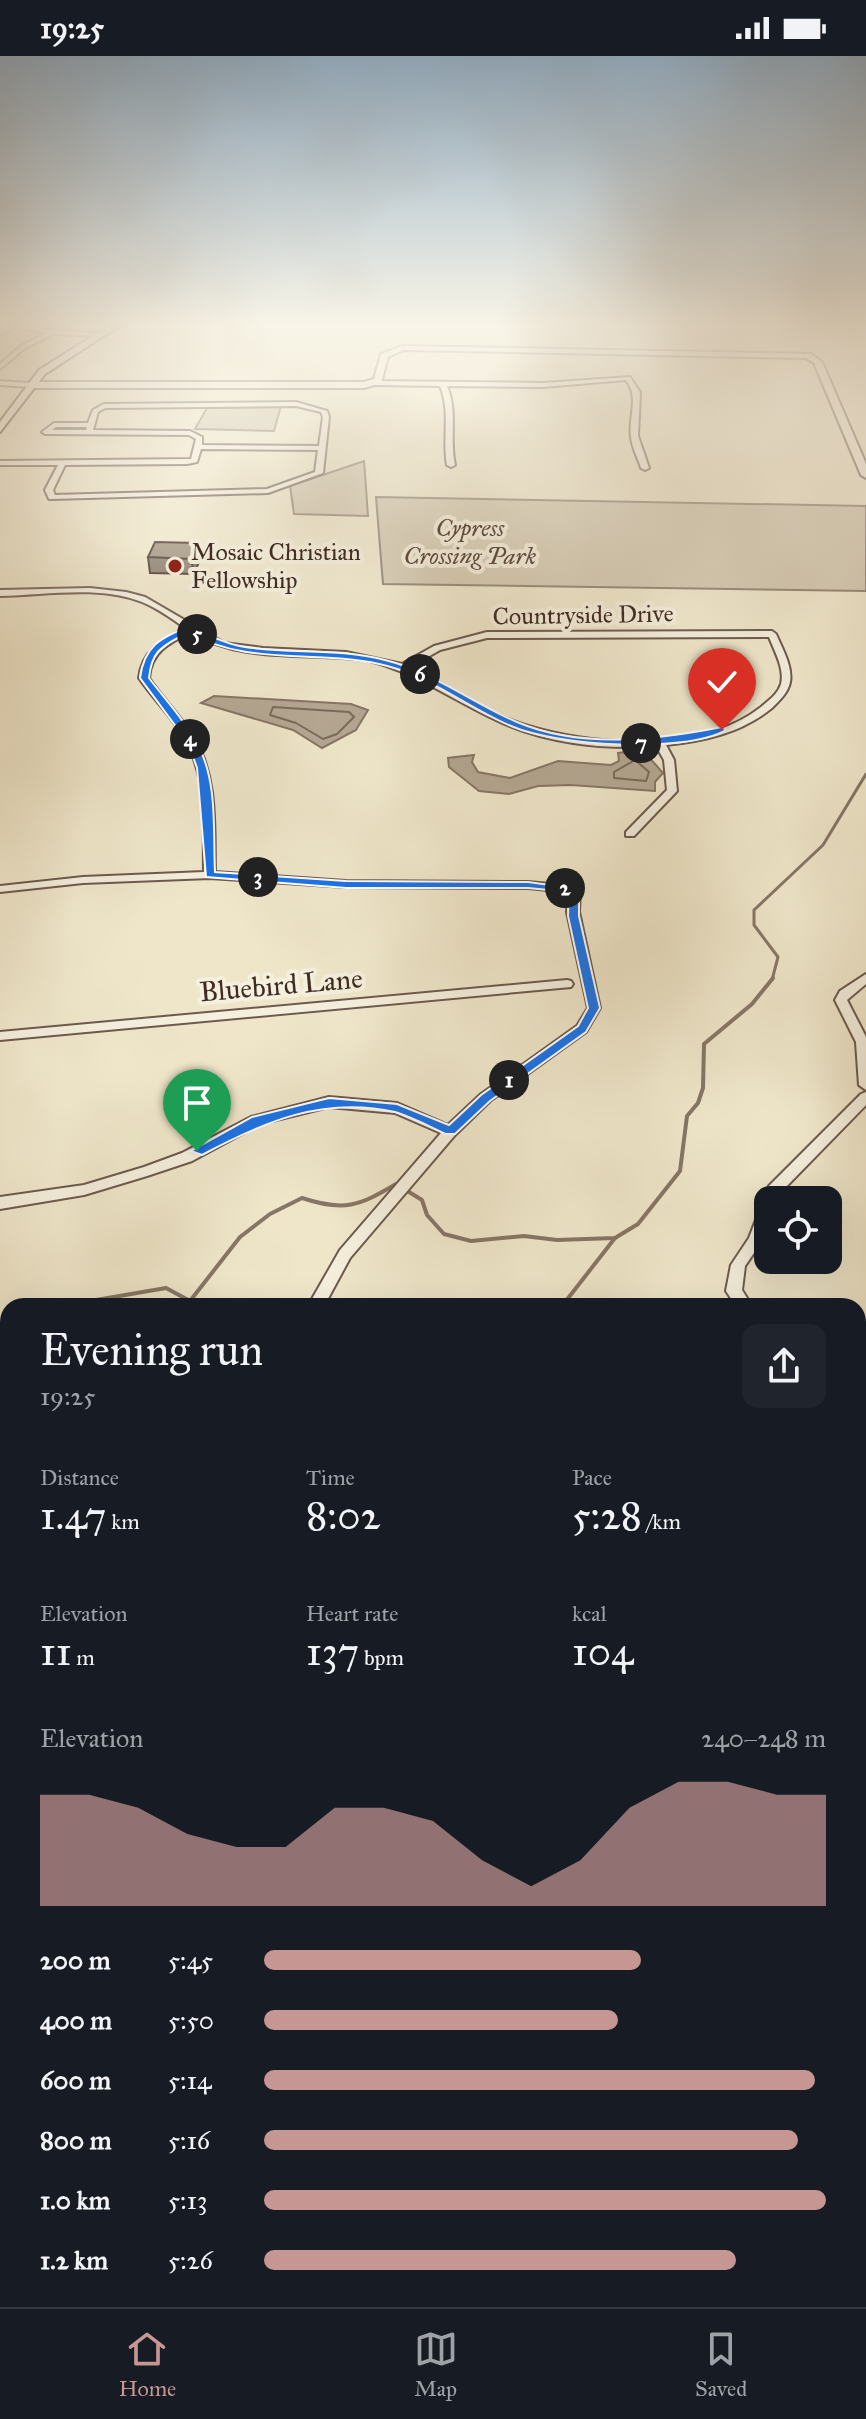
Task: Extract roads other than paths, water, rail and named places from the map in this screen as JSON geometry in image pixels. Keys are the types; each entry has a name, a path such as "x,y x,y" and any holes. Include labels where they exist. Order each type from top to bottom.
{"street":[{"path":"0,464 187,462 194,460 200,438 196,434 45,432 49,429"},
{"path":"88,434 90,429"},
{"path":"62,464 49,495 138,497 281,489 319,473 325,429"},
{"path":"446,429 451,465"},
{"path":"635,429 645,468"},
{"path":"846,429 866,475"},
{"path":"198,447 323,448"},
{"path":"0,593 112,593 153,605 205,639 244,650 348,655 402,668 426,677 516,725 584,740 659,742 669,760 672,791 630,834"},
{"path":"0,600 104,600 153,605"},
{"path":"189,629 160,645 147,657 144,678 193,742 202,768 208,802 210,875"},
{"name":"Countryside Drive","path":"402,668 437,648 487,635 772,634 786,678 783,690 765,711 743,723 704,736 659,742"},
{"path":"0,889 83,880 210,875 346,884 528,885 574,889 573,916 594,1008 582,1029 485,1098 450,1131 345,1254 320,1298"},
{"path":"866,978 844,994 841,1000 862,1042 866,1085"},
{"name":"Bluebird Lane","path":"0,1036 567,984"},
{"path":"778,1186 866,1097"},
{"path":"0,1203 84,1190 147,1171 187,1157 256,1120 329,1102 397,1108 450,1131"},
{"path":"739,1298 734,1291 738,1265 754,1241"}],"water":[{"path":"214,696 351,704 368,710 356,730 322,748 293,730 201,703"},
{"path":"636,751 647,755 663,773 655,782 655,791 571,785 538,786 509,794 479,791 449,767 448,758 474,755 472,762 478,772 510,778 558,761 611,765 619,761 618,753"}],"waterway":[{"path":"772,979 778,957 754,925 754,910 823,845 866,774"},
{"path":"615,1238 638,1224 680,1171 687,1116 698,1103 703,1088 704,1044 752,1004 772,979"},
{"path":"192,1298 240,1237 270,1214 302,1198 340,1206 361,1202 396,1184 422,1200 427,1215 444,1234 471,1241 524,1236 557,1240 615,1238"},
{"path":"568,1298 615,1238"},
{"path":"108,1298 166,1288 184,1298"}],"place":[{"name":"Mosaic Christian Fellowship","path":"175,566"}],"park label":[{"name":"Cypress Crossing Park","path":"470,542"}]}
